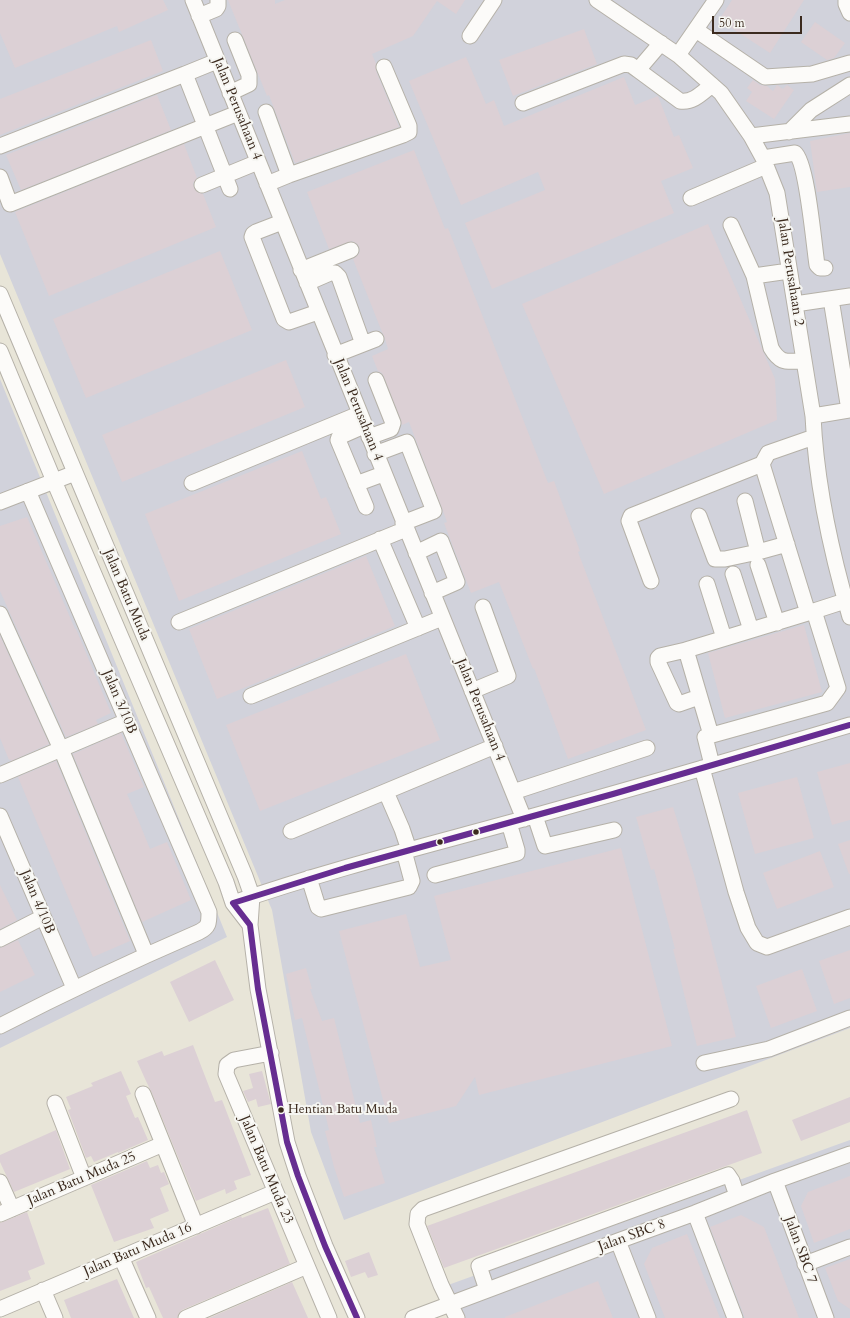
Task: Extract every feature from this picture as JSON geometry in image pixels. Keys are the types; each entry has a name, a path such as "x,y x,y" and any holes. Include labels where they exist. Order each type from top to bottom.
{"street":[{"name":"Jalan Perusahaan 4","path":"193,0 404,526 513,792 545,846 614,830"},
{"path":"199,16 216,9 218,6 218,0"},
{"path":"470,36 494,0"},
{"name":"Jalan Perusahaan 2","path":"597,0 616,5 661,43 678,55 721,93 751,136 765,162 777,194 813,416 814,437 824,510 850,617"},
{"path":"678,55 716,0"},
{"path":"846,0 850,13"},
{"path":"696,30 765,77 812,74 850,63"},
{"path":"230,93 249,84 249,76 235,40"},
{"path":"638,70 661,43"},
{"path":"0,146 217,61"},
{"path":"524,103 624,64 632,65 680,101 686,102 695,99 712,85"},
{"path":"267,184 408,132 409,126 384,67"},
{"path":"185,74 227,182"},
{"path":"789,132 810,110 850,85"},
{"path":"266,112 289,175"},
{"path":"0,177 10,204 238,113"},
{"path":"751,136 850,124"},
{"path":"691,198 765,162 795,153 799,156 801,161 807,191 817,265 820,268 826,268"},
{"path":"202,185 227,182 258,162"},
{"path":"282,222 256,232 252,237 284,319 289,322 318,312"},
{"path":"731,225 754,276 771,348 776,357 784,361 804,361"},
{"path":"304,276 350,250"},
{"path":"754,276 789,271"},
{"path":"304,276 335,274 338,277 370,342 336,355"},
{"name":"Jalan Batu Muda","path":"0,294 245,876 252,896"},
{"path":"795,304 850,296"},
{"path":"813,416 849,410 831,299"},
{"name":"Jalan Batu Muda","path":"0,351 54,481 220,868 233,903 250,925"},
{"path":"192,483 364,426 391,428 393,423 376,380"},
{"path":"364,426 339,437 338,440 366,507"},
{"path":"651,581 629,521 631,516 762,464 768,453 814,437"},
{"path":"179,622 380,539 434,511 407,442 375,454"},
{"path":"762,464 787,544 838,688 827,703 705,737 707,767 745,921 757,942 767,947 850,917"},
{"path":"0,502 75,473"},
{"path":"356,484 384,474"},
{"name":"Jalan 3/10B","path":"28,491 209,912 209,923 206,928 146,954"},
{"path":"745,501 758,558 777,622"},
{"path":"698,516 715,559 758,558 787,544"},
{"path":"380,539 418,628"},
{"path":"416,553 441,541 457,582 432,593"},
{"path":"733,574 751,630"},
{"path":"707,584 724,638"},
{"path":"700,697 679,704 677,703 658,662 658,658 660,656 686,650 845,601"},
{"path":"472,691 508,676 483,607"},
{"path":"0,614 61,749 146,954 74,988 0,1026"},
{"path":"251,696 442,618"},
{"path":"686,650 711,735"},
{"path":"0,775 127,721"},
{"path":"233,903 309,878 529,818 850,725"},
{"path":"291,831 495,746"},
{"path":"513,792 647,748"},
{"path":"309,878 318,906 321,909 409,887 412,881 402,829 386,792"},
{"name":"Jalan 4/10B","path":"0,816 5,843 43,917 74,988"},
{"path":"435,875 517,854 509,823"},
{"path":"252,896 250,925 258,989 287,1142 298,1176 325,1246 357,1318"},
{"path":"0,939 43,917"},
{"path":"704,1063 769,1048 850,1018"},
{"name":"Jalan Batu Muda 23","path":"271,1053 234,1060 227,1065 226,1074 329,1318"},
{"path":"143,1094 196,1226"},
{"path":"454,1311 417,1224 418,1214 422,1209 731,1099"},
{"path":"55,1103 84,1178"},
{"name":"Jalan Batu Muda 25","path":"6,1211 163,1144"},
{"name":"Jalan SBC 8","path":"413,1318 454,1311 487,1290 850,1154"},
{"path":"487,1290 479,1266 728,1175 732,1181 737,1196"},
{"name":"Jalan SBC 7","path":"775,1181 826,1318"},
{"path":"0,1182 6,1211"},
{"name":"Jalan Batu Muda 16","path":"0,1309 275,1192"},
{"path":"695,1213 735,1318"},
{"path":"618,1241 648,1318"},
{"path":"805,1264 850,1247"},
{"path":"121,1257 148,1318"},
{"path":"186,1318 307,1266"},
{"path":"43,1290 55,1318"}],"shaded area":[{"path":"0,0 850,0 850,1028 344,1220 311,1132 272,910 0,254"},
{"path":"0,379 227,937 0,1048"},
{"path":"850,1140 850,1318 449,1318 437,1289"}],"building":[{"path":"0,0 163,0 168,10 119,32 117,26 15,68 0,33"},
{"path":"228,0 275,0 275,4 285,0 465,0 456,14 437,1 413,36 372,54 376,64 376,71 399,127 295,163 269,95 267,96"},
{"path":"732,0 804,0 770,53 719,20"},
{"path":"815,22 845,43 834,58 827,60 801,42"},
{"path":"584,29 597,64 513,96 499,60"},
{"path":"151,40 163,71 0,135 0,99"},
{"path":"466,57 486,104 494,100 504,126 624,77 635,105 658,96 674,137 679,135 693,168 661,181 674,213 492,289 465,223 545,190 538,172 461,205 409,81"},
{"path":"753,80 760,85 767,86 773,91 777,85 783,89 787,85 794,90 774,119 746,101 752,92 747,88"},
{"path":"157,95 171,130 21,190 6,155"},
{"path":"850,133 850,187 817,192 810,141"},
{"path":"184,144 197,178 193,183 194,188 197,192 203,194 216,227 49,296 15,212"},
{"path":"414,150 445,229 448,228 548,483 554,481 580,551 578,552 646,730 568,759 534,668 533,669 499,582 471,593 444,523 447,522 442,508 409,422 402,425 384,377 382,373 378,371 372,356 388,349 353,259 360,251 359,246 352,241 329,249 307,192"},
{"path":"708,224 775,379 777,420 604,494 522,304"},
{"path":"220,251 252,330 86,398 53,319"},
{"path":"286,360 305,407 122,482 102,435"},
{"path":"302,451 321,499 326,497 341,534 179,601 145,514"},
{"path":"27,517 111,713 96,720 98,724 66,737 0,591 0,526"},
{"path":"366,556 395,626 217,699 189,629"},
{"path":"804,625 822,692 725,718 708,653"},
{"path":"0,636 49,744 11,761 10,759 9,760 0,738"},
{"path":"406,654 440,740 260,811 226,725"},
{"path":"121,733 144,787 127,794 150,849 167,842 191,900 142,922 73,754"},
{"path":"56,761 130,941 93,957 18,777"},
{"path":"850,763 850,820 832,825 817,772"},
{"path":"797,777 814,838 755,854 738,793"},
{"path":"673,807 694,875 736,1037 697,1046 673,949 675,949 654,869 651,870 636,817"},
{"path":"850,840 850,874 849,874 838,844"},
{"path":"621,848 672,1046 479,1095 475,1077 456,1106 389,1123 339,931 406,914 420,967 451,960 434,896"},
{"path":"820,851 834,887 777,909 763,873"},
{"path":"0,885 17,920 0,929"},
{"path":"18,940 35,975 0,992 0,948"},
{"path":"850,950 850,998 834,1004 819,961"},
{"path":"215,960 234,1000 189,1022 170,982"},
{"path":"306,968 312,989 310,989 322,1021 334,1018 360,1123 371,1120 377,1147 374,1147 385,1183 344,1197 334,1167 325,1131 329,1130 302,1018 295,1020 286,974"},
{"path":"802,969 817,1011 771,1028 756,986"},
{"path":"193,1045 215,1102 222,1100 251,1175 234,1181 237,1189 226,1194 225,1189 196,1201 151,1091 137,1061 162,1051 164,1056"},
{"path":"121,1071 131,1094 126,1096 135,1118 138,1117 148,1140 94,1162 91,1156 86,1158 68,1110 71,1109 66,1097 93,1086 91,1083"},
{"path":"262,1071 271,1104 258,1107 256,1099 248,1102 243,1091 253,1088 249,1074"},
{"path":"850,1097 850,1122 801,1141 792,1120"},
{"path":"747,1110 762,1153 444,1268 427,1226"},
{"path":"56,1130 70,1169 14,1192 0,1162 0,1155"},
{"path":"147,1161 150,1168 158,1165 161,1173 164,1172 169,1184 160,1188 169,1211 150,1219 154,1228 114,1242 91,1185"},
{"path":"850,1176 850,1229 814,1243 801,1206 808,1192"},
{"path":"268,1208 290,1264 182,1310 177,1318 163,1318 149,1287 146,1288 136,1262 241,1216 242,1218"},
{"path":"27,1212 45,1264 28,1271 31,1279 0,1291 0,1223"},
{"path":"741,1215 764,1227 799,1318 745,1318 710,1227"},
{"path":"687,1234 720,1318 665,1318 644,1264 652,1248"},
{"path":"369,1252 378,1275 368,1278 365,1272 351,1277 345,1261"},
{"path":"850,1259 850,1309 838,1301 825,1268"},
{"path":"117,1279 134,1318 71,1318 64,1300"},
{"path":"598,1281 613,1318 505,1318 505,1317"},
{"path":"292,1282 308,1318 209,1318"}],"transit line":[{"path":"357,1318 325,1246 298,1176 287,1142 258,989 250,925 233,903 345,868 613,794 850,725"}],"place":[{"name":"Hentian Batu Muda","path":"281,1110"}]}
